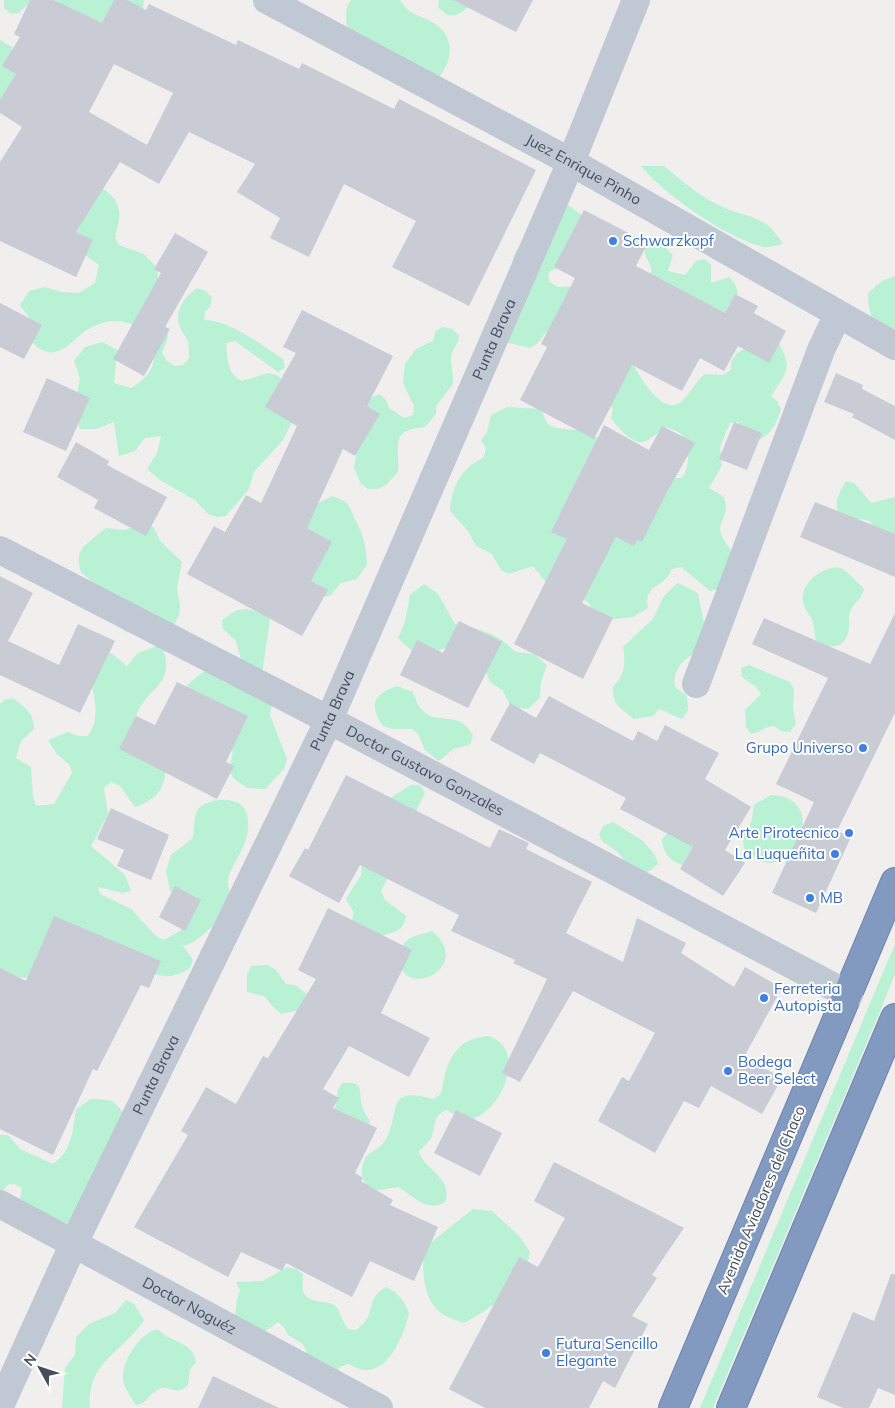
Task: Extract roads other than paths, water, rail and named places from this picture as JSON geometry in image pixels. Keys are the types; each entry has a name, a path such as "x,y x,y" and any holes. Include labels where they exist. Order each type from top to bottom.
{"highway":[{"name":"Avenida Aviadores del Chaco","path":"673,1408 895,882"},
{"path":"737,1406 895,1018"}],"street":[{"name":"Juez Enrique Pinho","path":"267,0 571,162 895,346"},
{"name":"Punta Brava","path":"0,1406 74,1243 329,720 571,162 636,0"},
{"path":"696,684 821,350 838,314"},
{"name":"Doctor Gustavo Gonzales","path":"0,550 329,720 848,995"},
{"name":"Doctor Noguéz","path":"0,1204 379,1408"}],"place":[{"name":"Schwarzkopf","path":"613,241"},
{"name":"Grupo Universo","path":"863,748"},
{"name":"Arte Pirotecnico","path":"849,833"},
{"name":"La Luqueñita","path":"835,854"},
{"name":"MB","path":"810,898"},
{"name":"Ferreteria Autopista","path":"764,998"},
{"name":"Bodega Beer Select","path":"728,1071"},
{"name":"Futura Sencillo Elegante","path":"546,1353"}]}
